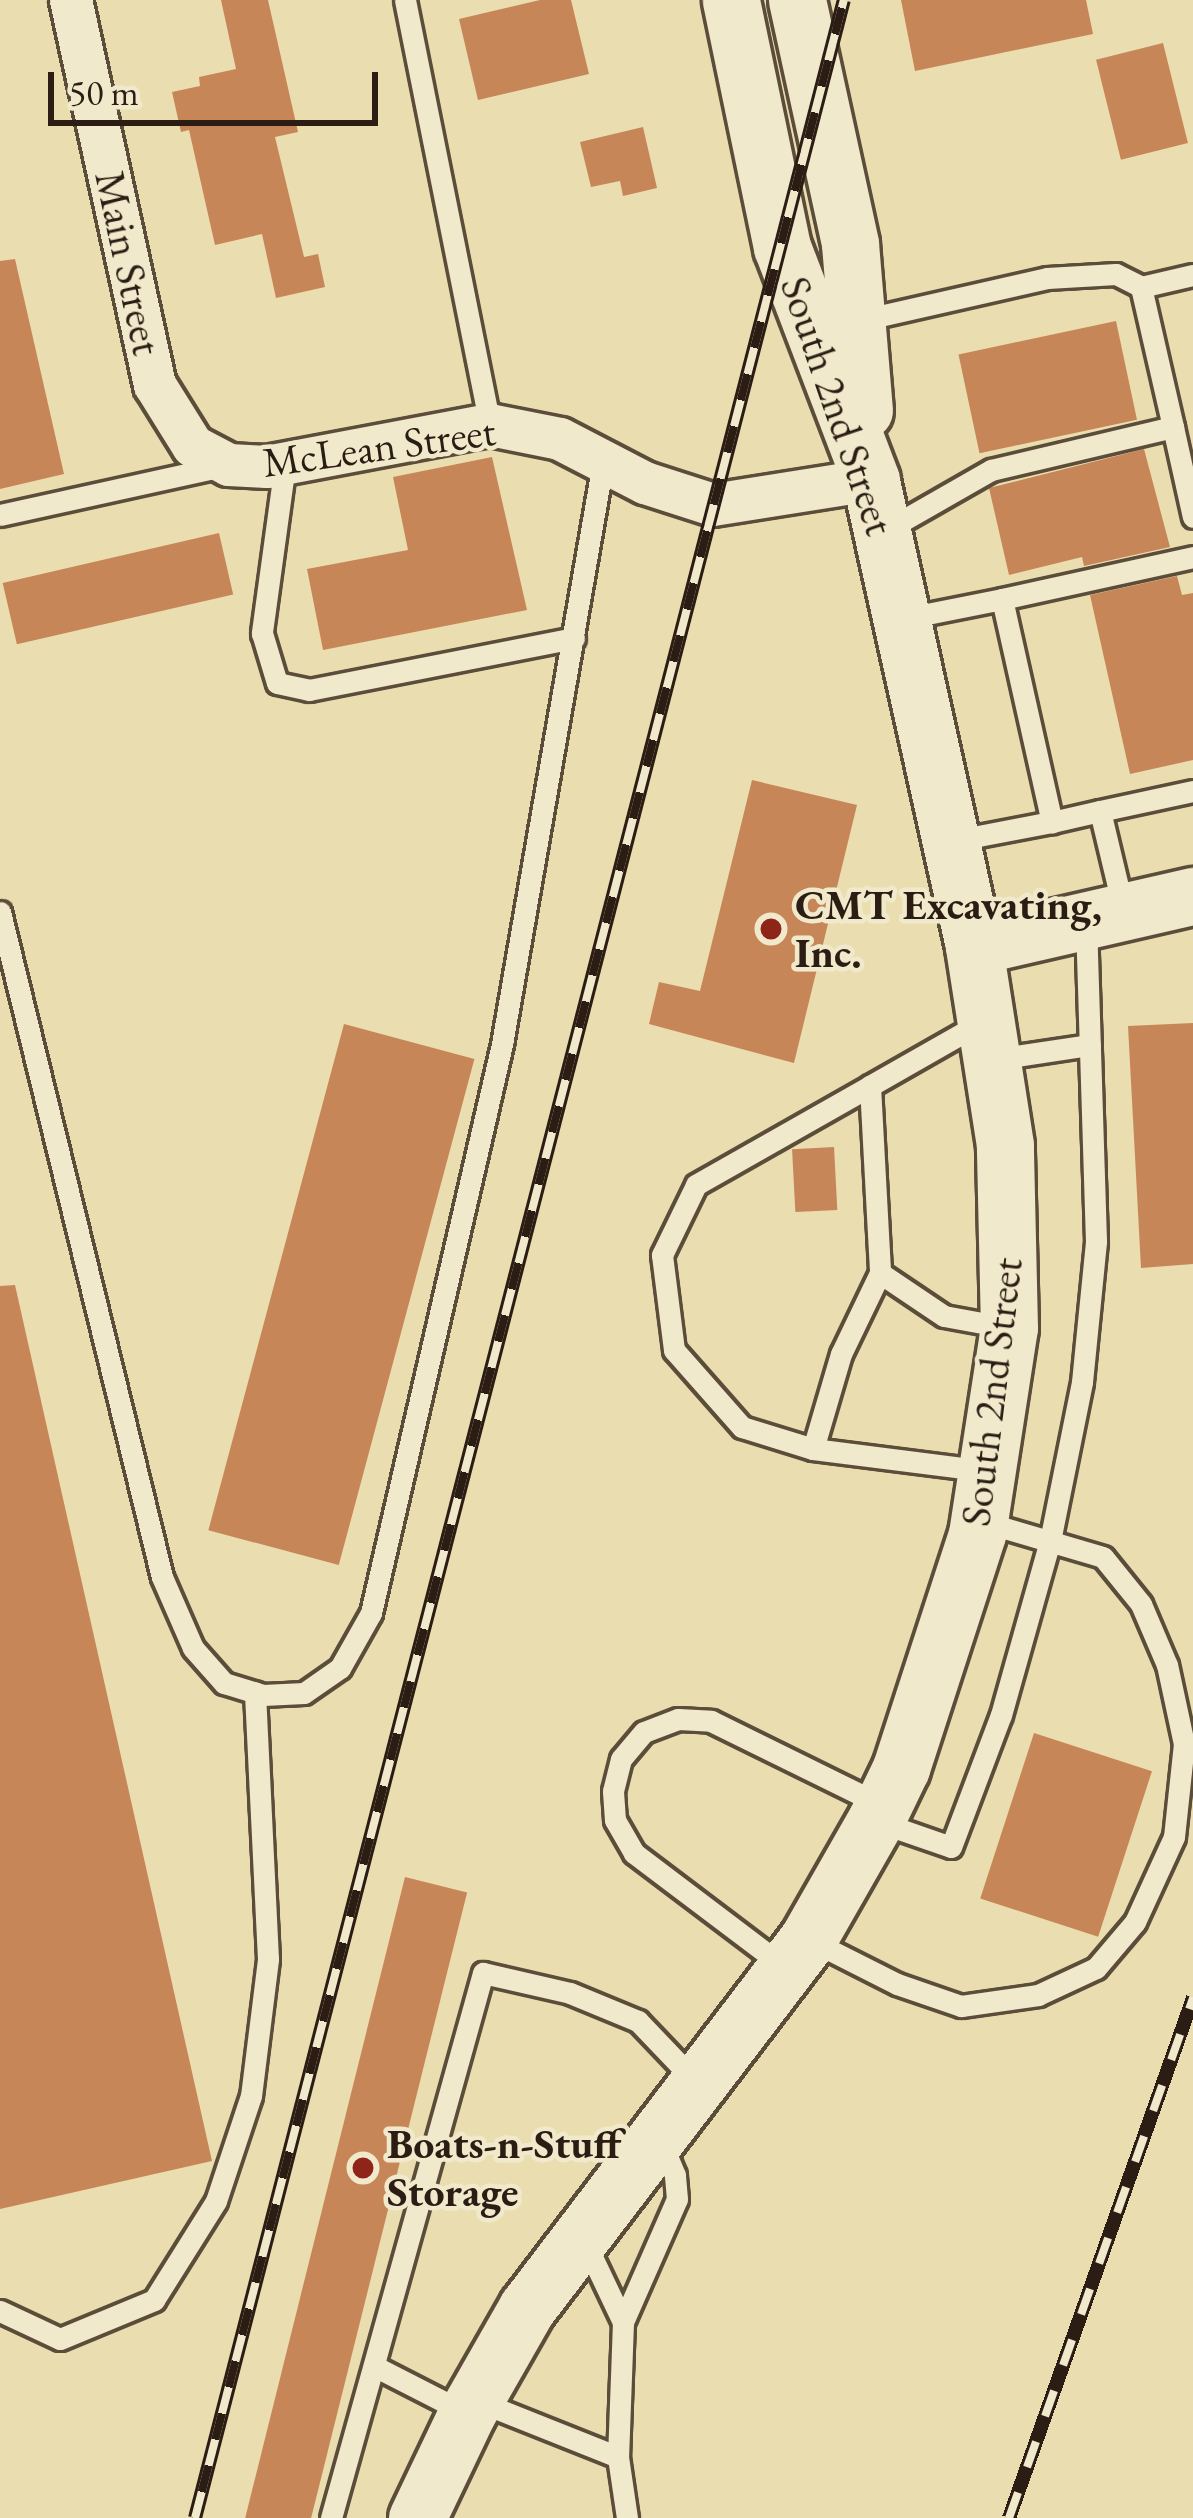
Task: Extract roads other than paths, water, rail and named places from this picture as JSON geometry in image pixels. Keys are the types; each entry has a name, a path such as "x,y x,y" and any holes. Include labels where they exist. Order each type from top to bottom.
{"main road":[{"name":"South 2nd Street","path":"417,2518 471,2407 527,2308 797,1954 879,1813 924,1700 984,1496 1009,1328 1011,1236 991,1039 974,946 835,326 782,248 731,0"},
{"path":"797,0 850,244 835,326"},
{"path":"974,946 1193,896"}],"street":[{"name":"Main Street","path":"71,0 154,385 211,456"},
{"name":"McLean Street","path":"211,456 285,464 490,425 560,439 675,496 713,505 876,506"}],"lane":[{"path":"406,0 490,425"},
{"path":"835,326 1047,278 1116,274 1141,287 1193,275"},
{"path":"1141,287 1193,517"},
{"path":"876,506 991,470 1173,427"},
{"name":"McLean Street","path":"0,514 211,456"},
{"path":"0,912 162,1577 193,1648 224,1683 255,1693 304,1693 340,1668 371,1613 502,1044 603,462"},
{"path":"285,464 262,633 278,683 309,690 574,638"},
{"path":"902,619 1193,557"},
{"path":"1002,598 1052,822"},
{"path":"952,842 1193,791"},
{"path":"1090,1045 991,1039 870,1087 696,1185 662,1255 674,1350 742,1427 984,1496 1050,1541 1102,1557 1141,1604 1167,1665 1184,1744 1174,1837 1135,1922 1096,1968 1038,1995 961,2006 797,1954 634,1853 615,1820 613,1791 621,1759 644,1732 678,1719 711,1721 951,1847 1001,1715 1050,1541 1082,1382 1096,1241 1090,1045 1105,917 1100,812"},
{"path":"813,1449 841,1354 880,1273 870,1087"},
{"path":"880,1273 944,1316 1009,1328"},
{"path":"0,2311 60,2339 154,2300 216,2201 251,2096 268,1959 255,1693"},
{"path":"331,2518 483,1973 570,1993 638,2021 699,2086"},
{"path":"627,2518 618,2457 623,2322 677,2199 675,2175 658,2136"},
{"path":"581,2234 623,2322"},
{"path":"374,2366 471,2407 618,2457"}],"railway":[{"path":"195,2518 844,0"},
{"path":"1009,2518 1193,1998"}],"place":[{"name":"CMT Excavating, Inc.","path":"771,929"},
{"name":"Boats-n-Stuff Storage","path":"363,2168"}]}
